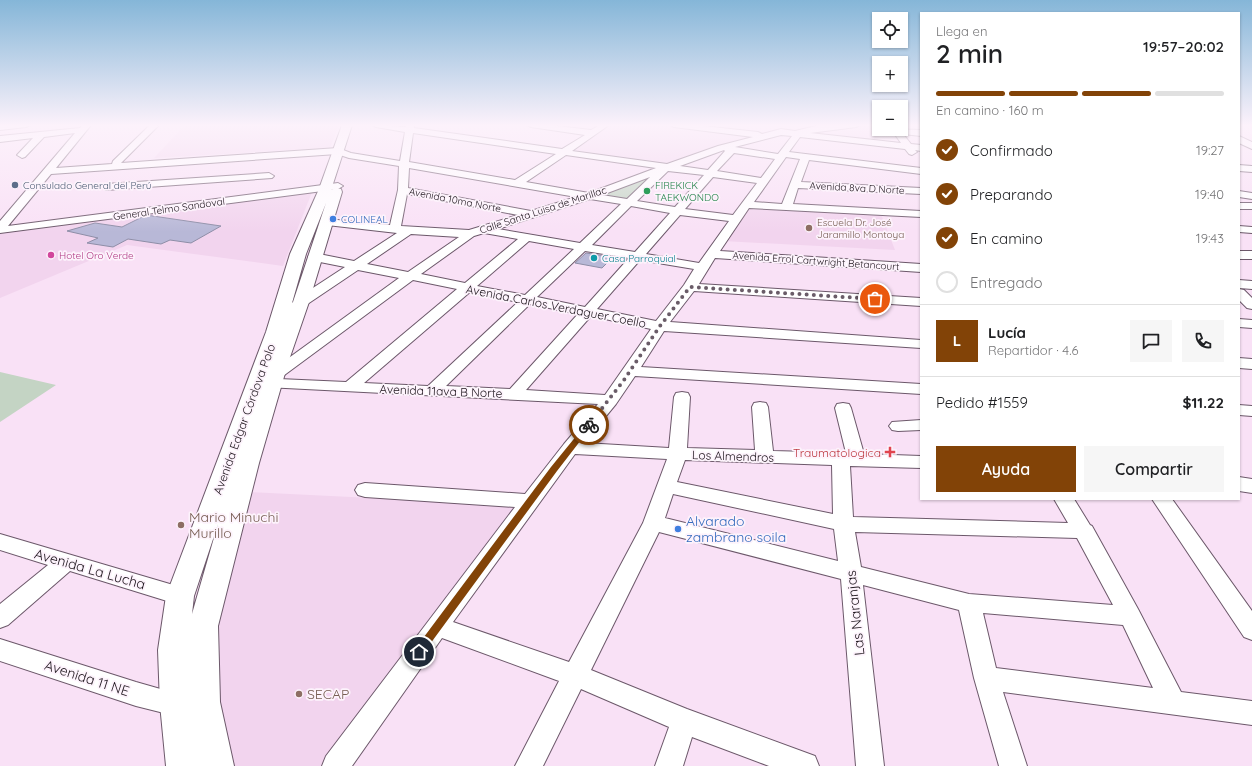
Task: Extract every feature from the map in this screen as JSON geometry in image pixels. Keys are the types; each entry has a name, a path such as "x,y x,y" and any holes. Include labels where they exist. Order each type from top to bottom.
{"main road":[{"name":"Avenida Edgar Córdova Polo","path":"217,766 204,702 202,626 248,462 273,380 301,302 314,257 327,222 332,187 340,161"},
{"name":"Avenida Edgar Córdova Polo","path":"183,766 176,704 173,650 180,596 275,332 298,254 332,187"}],"street":[{"path":"0,229 58,161"},
{"path":"51,169 162,161"},
{"path":"51,169 171,161"},
{"path":"177,182 195,161"},
{"path":"387,161 678,211 741,212 786,208 920,214"},
{"path":"395,229 403,190 405,161"},
{"path":"516,184 551,161"},
{"path":"624,161 763,181"},
{"name":"Calle Santa Luisa de Marillac","path":"327,222 409,230 477,232 589,196 687,161"},
{"path":"514,394 636,256 678,211 710,174 718,161"},
{"path":"336,766 437,626 530,501 570,448 610,400 660,326 690,287 778,161"},
{"path":"786,208 804,161"},
{"path":"837,161 920,171"},
{"path":"432,391 667,167"},
{"path":"1240,168 1252,169"},
{"path":"106,188 269,176"},
{"name":"Avenida 8va D Norte","path":"794,185 920,191"},
{"name":"General Telmo Sandoval","path":"0,229 332,187"},
{"name":"Avenida 10ma Norte","path":"403,190 530,214"},
{"path":"1240,194 1252,196"},
{"path":"1240,206 1252,206"},
{"path":"0,214 14,212"},
{"path":"1240,229 1252,230"},
{"path":"301,302 409,230"},
{"path":"273,380 409,277 477,232"},
{"name":"Avenida Errol Cartwright Betancourt","path":"477,232 527,237 636,256 707,261 920,268"},
{"path":"350,387 527,237"},
{"path":"1240,255 1252,255"},
{"name":"Avenida Carlos Verdaguer Coello","path":"314,257 467,289 660,326 920,344"},
{"path":"1240,284 1252,285"},
{"path":"690,287 920,302"},
{"path":"1240,294 1252,305"},
{"path":"1240,323 1252,324"},
{"path":"1240,363 1252,364"},
{"path":"631,370 920,389"},
{"name":"Avenida 11ava B Norte","path":"273,380 350,387 610,400"},
{"path":"529,766 653,523 678,454 682,397"},
{"path":"760,407 765,457"},
{"name":"Las Naranjas","path":"843,408 849,460 843,524 851,573 870,766"},
{"path":"1240,410 1252,411"},
{"path":"898,426 920,426"},
{"name":"Los Almendros","path":"570,448 678,454 920,462"},
{"path":"667,486 843,524 1084,531"},
{"path":"365,490 530,501"},
{"path":"1065,500 1084,531 1130,616 1173,703"},
{"path":"1163,500 1252,630"},
{"path":"653,523 969,603 1130,616"},
{"name":"Avenida La Lucha","path":"4,548 66,562 180,596"},
{"path":"0,618 66,562"},
{"path":"969,603 986,678 1013,766"},
{"path":"437,626 575,675 684,721 805,766"},
{"name":"Avenida 11 NE","path":"0,650 136,694 176,704"},
{"path":"986,678 1252,713"},
{"path":"669,766 684,721"}],"shaded area":[{"path":"641,161 673,161 664,164"},
{"name":"Hotel Oro Verde","path":"312,192 283,266 127,245 0,298 0,234"},
{"name":"Escuela Dr. José Jaramillo Montoya","path":"746,208 881,214 895,250 723,241"},
{"name":"SECAP","path":"248,492 517,505 326,766 228,766 212,623"}],"green space":[{"path":"664,167 627,203 584,196"},
{"path":"0,372 56,385 0,422"}],"building":[{"name":"Hotel Oro Verde","path":"146,215 221,226 191,243 170,240 161,244 128,239 113,247 87,243 98,238 67,231 95,223 122,227"},
{"name":"Casa Parroquial","path":"586,253 613,257 602,268 575,263"}],"way so far":[{"path":"589,425 610,400 660,326 690,287 875,299"}],"place":[{"name":"Consulado General del Perú","path":"15,185"},
{"name":"FIREKICK TAEKWONDO","path":"647,191"},
{"name":"COLINEAL","path":"333,219"},
{"name":"Escuela Dr. José Jaramillo Montoya","path":"809,228"},
{"name":"Hotel Oro Verde","path":"51,255"},
{"name":"Casa Parroquial","path":"594,258"},
{"name":"Traumatologica","path":"890,452"},
{"name":"Mario Minuchi Murillo","path":"181,525"},
{"name":"Alvarado zambrano soila","path":"678,529"},
{"name":"SECAP","path":"299,694"}],"route":[{"path":"419,652 554,469 589,425"}]}
